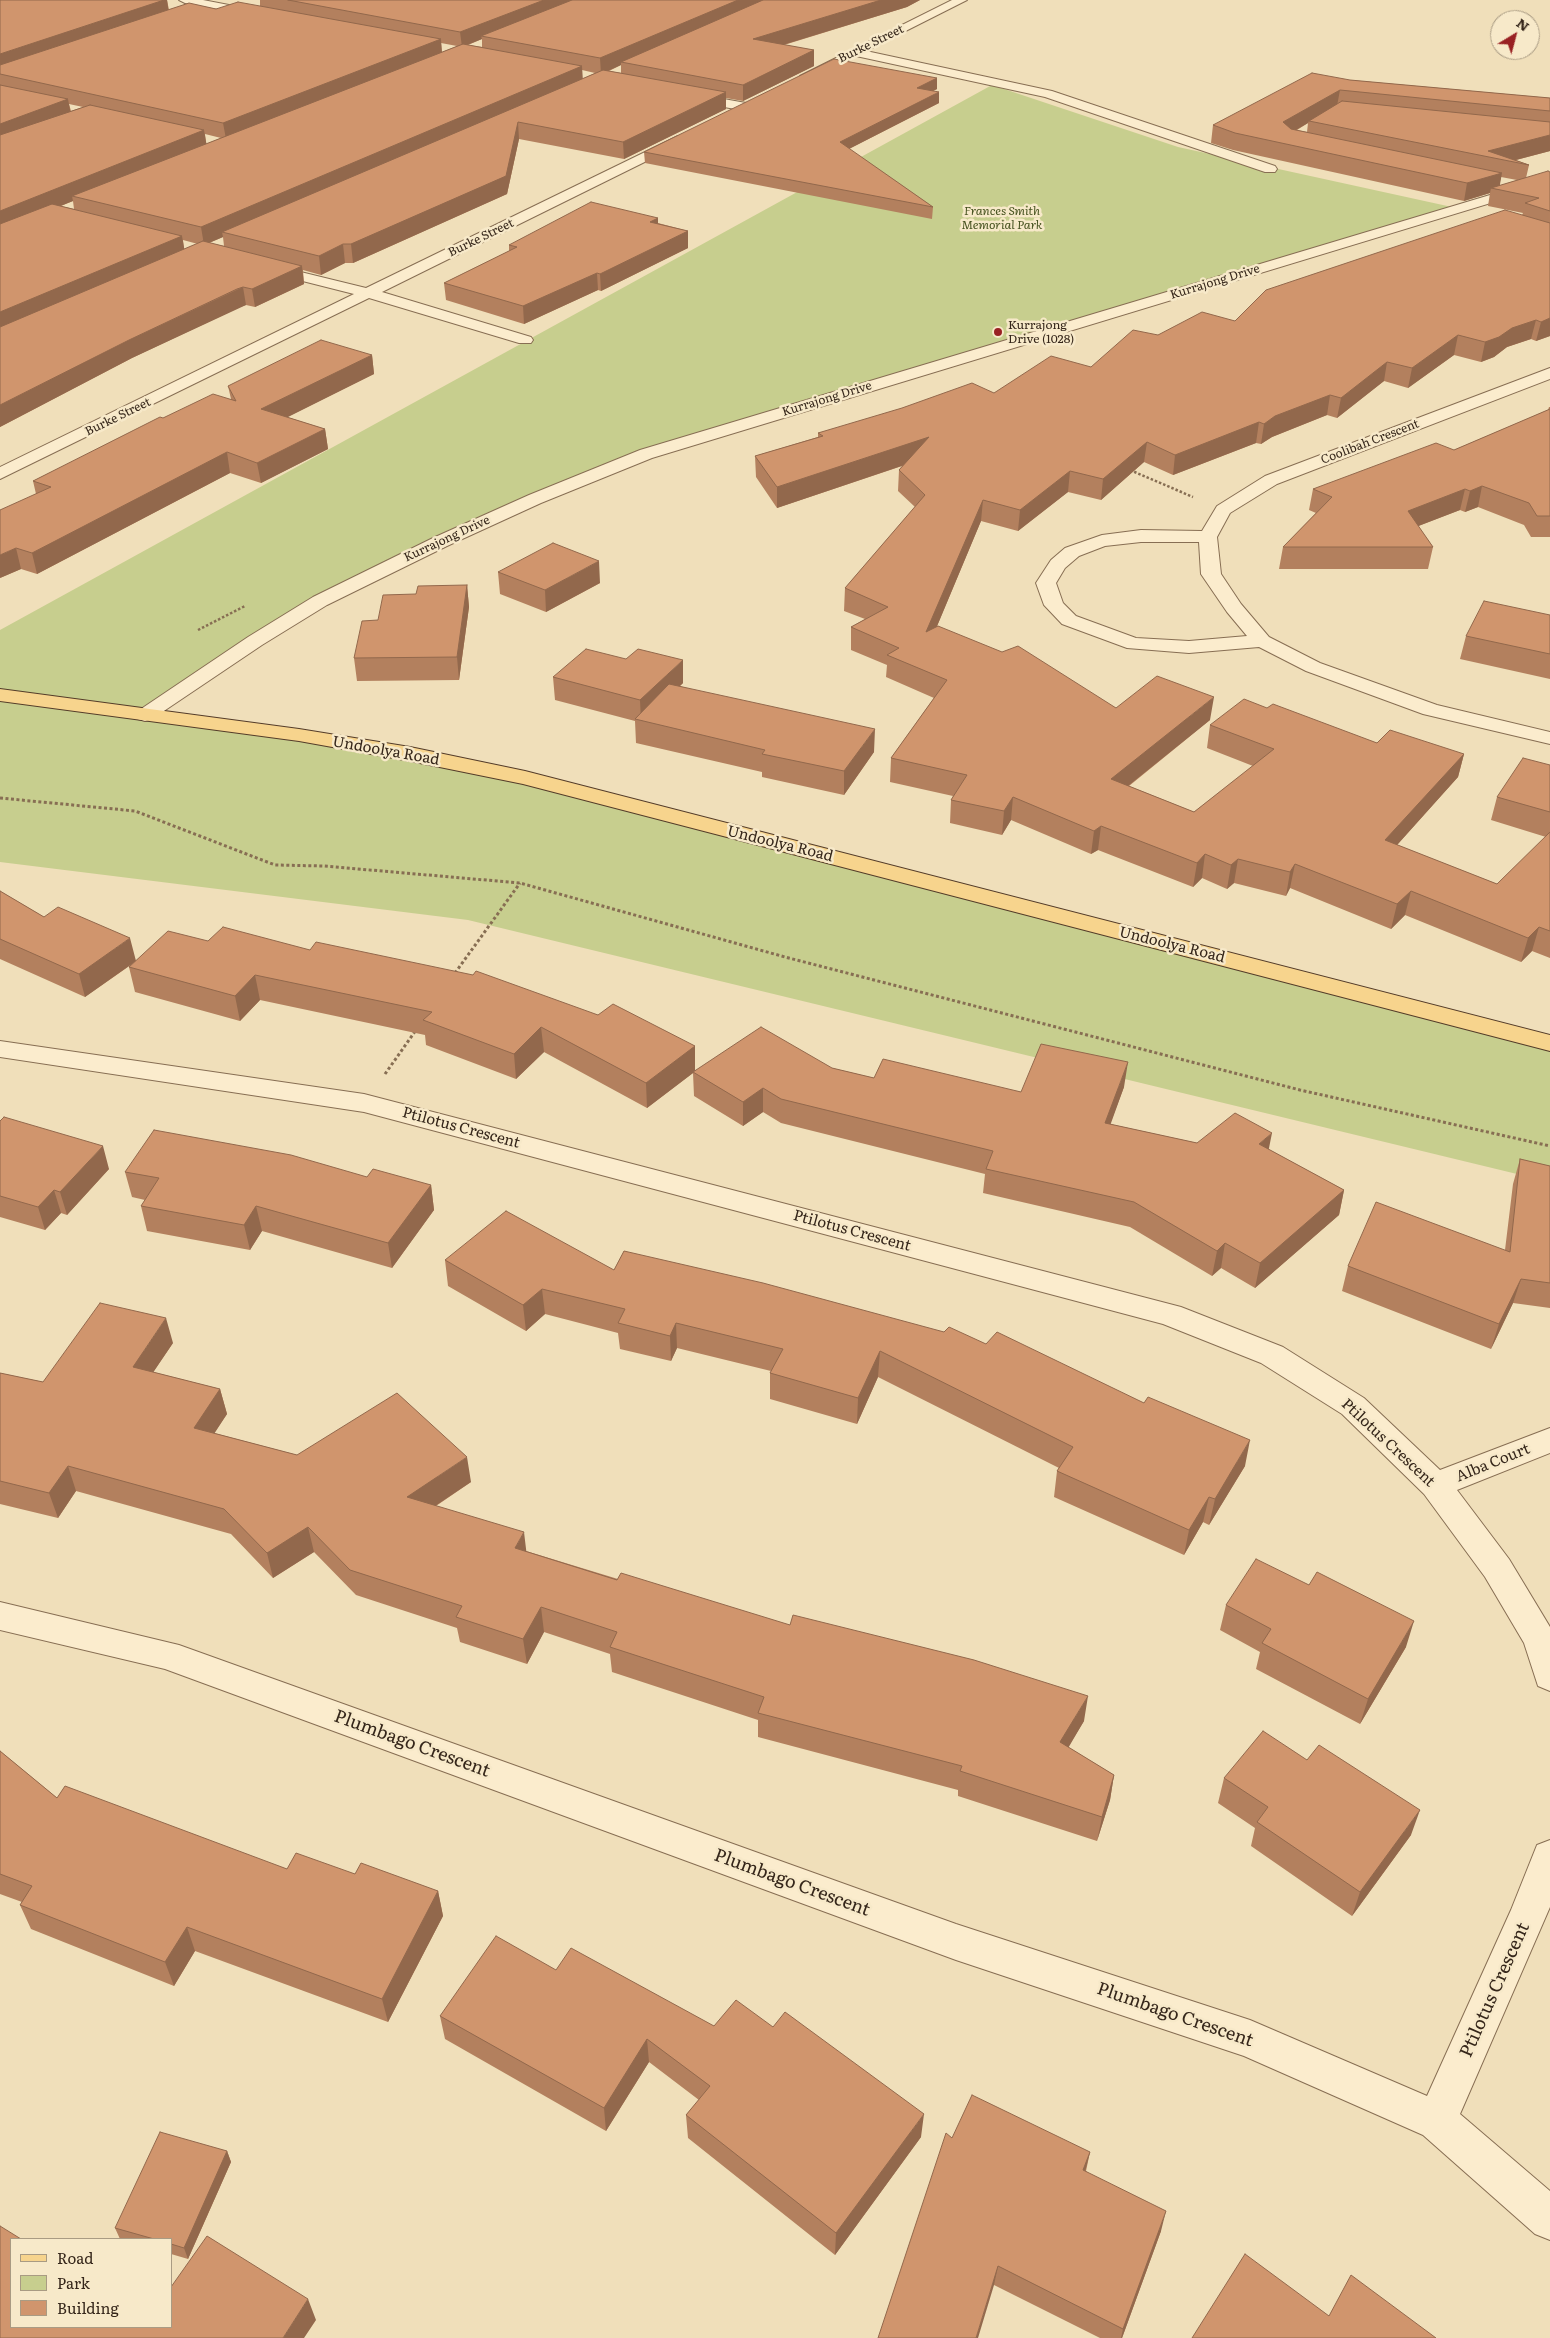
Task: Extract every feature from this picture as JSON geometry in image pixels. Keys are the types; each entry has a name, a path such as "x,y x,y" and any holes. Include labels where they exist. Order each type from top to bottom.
{"main road":[{"name":"Undoolya Road","path":"0,695 318,738 410,754 525,778 1550,1043"}],"street":[{"path":"185,0 270,16"},
{"path":"185,14 228,0"},
{"name":"Burke Street","path":"796,82 961,0"},
{"path":"855,52 1048,94 1270,169"},
{"path":"677,95 746,107"},
{"path":"728,116 762,99"},
{"name":"Burke Street","path":"0,474 693,133"},
{"name":"Kurrajong Drive","path":"145,715 255,641 320,601 440,542 534,499 646,454 1550,181"},
{"path":"1493,183 1524,189"},
{"path":"1461,209 1488,217"},
{"path":"249,264 369,293 525,340"},
{"name":"Coolibah Crescent","path":"1208,537 1223,510 1270,480 1550,373"},
{"path":"1262,641 1188,647 1134,644 1102,634 1069,620 1054,604 1046,583 1058,564 1072,552 1102,541 1140,536 1208,537 1212,574 1234,608 1262,641 1313,668 1430,710 1550,738"},
{"name":"Ptilotus Crescent","path":"0,1049 364,1103 1171,1314 1272,1355 1353,1406 1436,1485 1501,1576 1540,1640 1550,1676"},
{"name":"Alba Court","path":"1436,1485 1550,1440"},
{"name":"Plumbago Crescent","path":"0,1616 167,1655 956,1942 1250,2039 1437,2121 1550,2219"},
{"name":"Ptilotus Crescent","path":"1437,2121 1530,1910 1550,1857"}],"path":[{"path":"1125,467 1223,510"},
{"path":"0,798 135,810 275,865 324,866 520,883 785,956 1300,1090 1550,1146"},
{"path":"450,980 520,883"},
{"path":"364,1103 416,1029"}],"green space":[{"name":"Frances Smith Memorial Park","path":"992,85 1178,147 1461,209 646,454 320,601 146,715 525,778 1550,1043 1550,1182 468,920 0,862 0,630"}],"building":[{"path":"0,0 164,0 0,54"},
{"path":"288,0 544,0 460,32"},
{"path":"572,0 738,0 600,58 481,36"},
{"path":"763,0 881,0 753,39 814,50 743,85 621,62"},
{"path":"238,2 441,39 223,123 0,74 0,65 189,3 216,9"},
{"path":"463,44 582,66 201,227 72,196"},
{"path":"834,59 937,78 917,88 939,92 840,142 933,207 644,152"},
{"path":"603,70 726,92 623,142 518,122 506,176 351,244 343,244 319,256 222,232"},
{"path":"1312,73 1350,80 1550,98 1550,111 1340,90 1283,122 1291,129 1502,173 1467,183 1235,133 1213,125"},
{"path":"0,85 68,99 0,124"},
{"path":"1342,101 1550,122 1550,135 1488,151 1529,165 1309,121"},
{"path":"90,105 204,130 0,211 0,135"},
{"path":"1550,172 1550,211 1525,203 1539,198 1491,188"},
{"path":"591,202 658,218 650,222 688,231 600,274 597,273 523,306 444,283 517,247 509,245"},
{"path":"52,204 182,236 0,312 0,224"},
{"path":"1505,210 1550,223 1550,318 1541,322 1536,320 1512,328 1499,337 1485,342 1458,335 1412,368 1387,362 1341,398 1330,395 1275,416 1264,424 1259,422 1175,455 1147,442 1103,479 1070,471 1020,510 983,500 926,632 938,626 1002,652 1018,646 1116,708 1157,676 1214,697 1111,779 1194,812 1274,749 1210,725 1244,699 1267,708 1273,704 1377,743 1390,730 1464,754 1385,840 1497,884 1550,832 1550,931 1539,927 1528,938 1411,891 1397,904 1295,864 1290,872 1238,859 1231,865 1205,854 1197,863 1101,826 1094,831 1013,797 1004,811 951,800 967,775 891,758 947,680 887,655 899,648 851,627 888,607 845,588 925,495 899,470 929,437 777,487 755,456 823,436 818,433 902,408 972,383 994,393 1051,356 1091,367 1133,330 1158,335 1202,312 1235,321 1266,290"},
{"path":"203,241 302,266 252,289 243,287 237,289 129,340 0,405 0,327"},
{"path":"321,340 372,355 261,409 325,429 257,463 227,452 32,553 16,548 0,555 0,510 51,487 33,481 160,417 163,418 213,394 236,401 228,386"},
{"path":"1550,409 1550,516 1537,516 1529,503 1482,486 1470,491 1465,489 1408,511 1433,547 1283,547 1332,497 1313,489 1436,443 1454,450"},
{"path":"553,543 599,561 545,590 498,572"},
{"path":"467,585 457,657 354,658 362,621 378,620 383,595 416,594 418,586"},
{"path":"1484,601 1550,615 1550,654 1466,636"},
{"path":"586,649 626,659 638,649 683,660 640,700 553,677"},
{"path":"669,684 875,729 844,771 762,754 765,750 635,719"},
{"path":"1523,758 1550,765 1550,812 1497,797"},
{"path":"0,891 44,917 58,907 130,938 79,974 0,939"},
{"path":"223,927 310,950 316,942 473,975 476,971 598,1015 613,1004 695,1046 646,1083 541,1027 514,1054 423,1020 432,1012 255,975 235,996 129,967 168,931 208,941"},
{"path":"761,1027 832,1068 874,1078 883,1059 1021,1092 1041,1044 1128,1062 1105,1123 1197,1143 1235,1113 1272,1133 1259,1144 1344,1190 1260,1263 1225,1243 1217,1251 1134,1202 986,1169 993,1151 781,1099 763,1088 743,1102 693,1072"},
{"path":"4,1117 103,1146 60,1192 54,1190 38,1207 0,1196 0,1121"},
{"path":"154,1130 291,1155 367,1177 373,1169 431,1185 388,1243 256,1206 244,1225 141,1206 159,1178 125,1172"},
{"path":"1520,1159 1550,1166 1550,1283 1521,1279 1499,1324 1348,1266 1376,1202 1510,1252"},
{"path":"506,1211 614,1270 624,1251 763,1283 944,1332 949,1327 986,1344 997,1332 1144,1403 1148,1397 1250,1440 1215,1499 1209,1497 1189,1530 1057,1471 1073,1447 880,1351 858,1398 770,1373 783,1349 676,1323 670,1336 618,1323 625,1309 542,1289 523,1305 445,1260"},
{"path":"100,1303 166,1318 133,1367 220,1389 194,1428 297,1455 397,1393 467,1457 407,1497 524,1532 515,1548 617,1580 621,1573 790,1625 793,1615 974,1660 1088,1696 1060,1742 1114,1775 1102,1817 960,1771 962,1766 758,1713 764,1697 610,1647 617,1632 541,1607 523,1639 456,1617 462,1606 350,1570 308,1527 267,1553 224,1509 68,1466 49,1493 0,1481 0,1373 43,1382"},
{"path":"1256,1559 1309,1585 1317,1572 1414,1621 1368,1699 1262,1643 1271,1629 1226,1605"},
{"path":"1263,1731 1307,1760 1319,1745 1420,1810 1360,1892 1257,1822 1268,1807 1224,1778"},
{"path":"0,1751 57,1798 65,1786 287,1869 296,1853 355,1874 361,1863 438,1891 382,1999 187,1927 165,1962 20,1905 32,1886 0,1874"},
{"path":"496,1936 556,1970 571,1948 714,2026 736,2000 773,2027 785,2012 924,2114 836,2233 686,2115 710,2086 647,2039 604,2108 440,2016"},
{"path":"972,2095 1090,2152 1083,2170 1166,2211 1123,2329 998,2266 976,2338 878,2338 946,2133 952,2138"},
{"path":"160,2132 227,2151 184,2248 172,2244 172,2238 150,2238 115,2228"},
{"path":"0,2226 19,2238 10,2238 10,2328 172,2328 172,2286 207,2236 308,2299 283,2338 0,2338"},
{"path":"1245,2254 1329,2316 1351,2275 1436,2338 1192,2338"}],"place":[{"name":"Kurrajong Drive (1028)","path":"998,332"}]}
